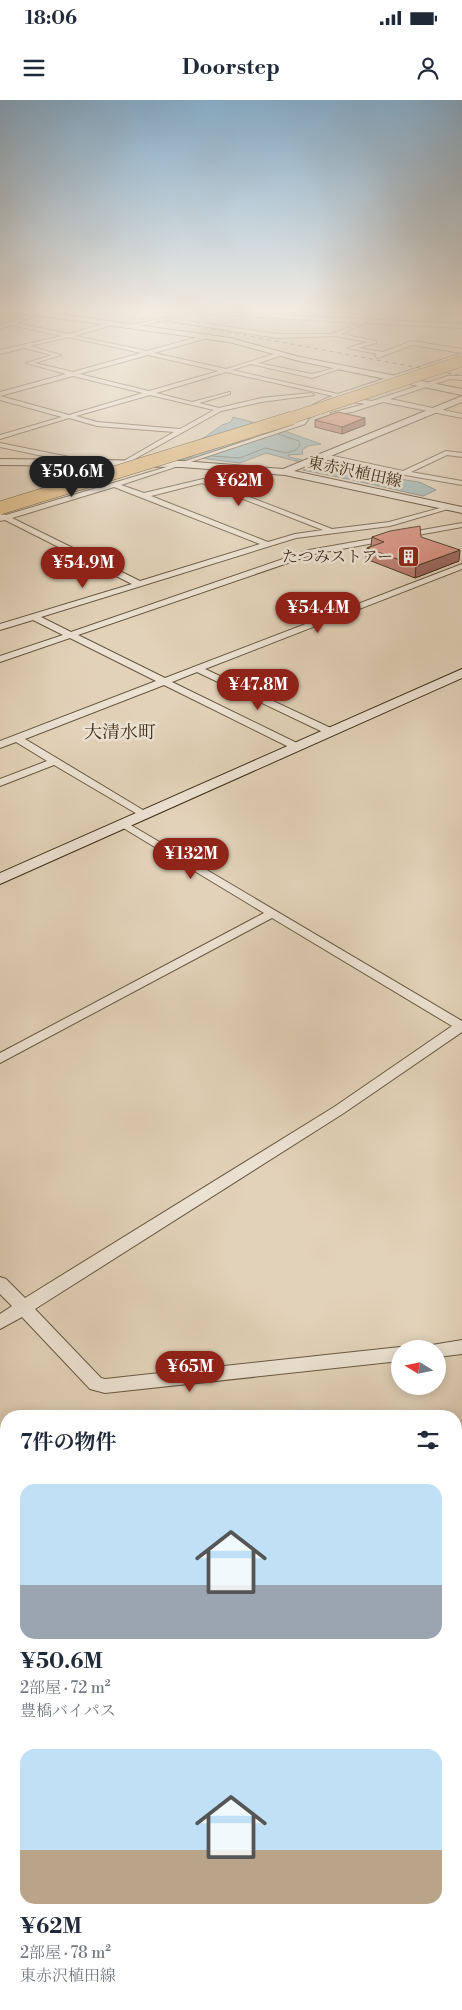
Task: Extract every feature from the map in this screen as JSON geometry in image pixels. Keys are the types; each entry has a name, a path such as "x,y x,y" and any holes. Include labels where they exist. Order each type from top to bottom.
{"highway":[{"path":"1,515 348,399"}],"street":[{"path":"10,399 97,424 181,431"},
{"path":"0,437 129,399"},
{"path":"174,399 219,410"},
{"path":"193,404 208,399"},
{"path":"124,463 219,410 270,399"},
{"path":"1,515 182,464 312,420 316,410 331,399"},
{"path":"348,399 370,403"},
{"path":"286,472 462,399"},
{"path":"333,414 350,411 383,400 462,416"},
{"path":"0,446 74,460 81,464"},
{"path":"403,473 446,452 462,455"},
{"path":"324,456 403,473 462,483"},
{"name":"東赤沢植田線","path":"0,462 182,464 286,472 462,510"},
{"path":"0,502 63,488 98,485 138,477"},
{"path":"146,495 203,481 331,530"},
{"path":"114,484 146,495 266,544"},
{"path":"0,627 295,536 390,524 451,507"},
{"path":"1,515 139,584"},
{"path":"0,658 312,552 462,525"},
{"path":"0,745 462,566"},
{"path":"34,617 298,747"},
{"path":"196,668 331,732"},
{"path":"0,879 462,673"},
{"path":"16,738 144,815"},
{"path":"0,783 56,761"},
{"path":"0,1322 339,1110 461,1026 271,914 124,824"},
{"path":"0,1059 271,914"},
{"path":"0,1283 96,1384 105,1386 391,1355"},
{"path":"446,1349 462,1348"}],"water":[{"path":"233,417 279,429 321,444 308,446 302,450 303,454 288,455 289,457 302,460 299,462 266,453 240,463 192,457 183,460 163,459 205,437 222,425 231,422"},
{"path":"319,467 419,482 436,490 423,496 303,470"}],"building":[{"path":"338,412 365,418 342,427 315,420"},
{"path":"420,526 421,537 460,550 416,566 367,548 384,542 372,537 390,531"}],"place":[{"name":"たつみストアー","path":"409,556"}],"district":[{"name":"大清水町","path":"120,732"}]}
